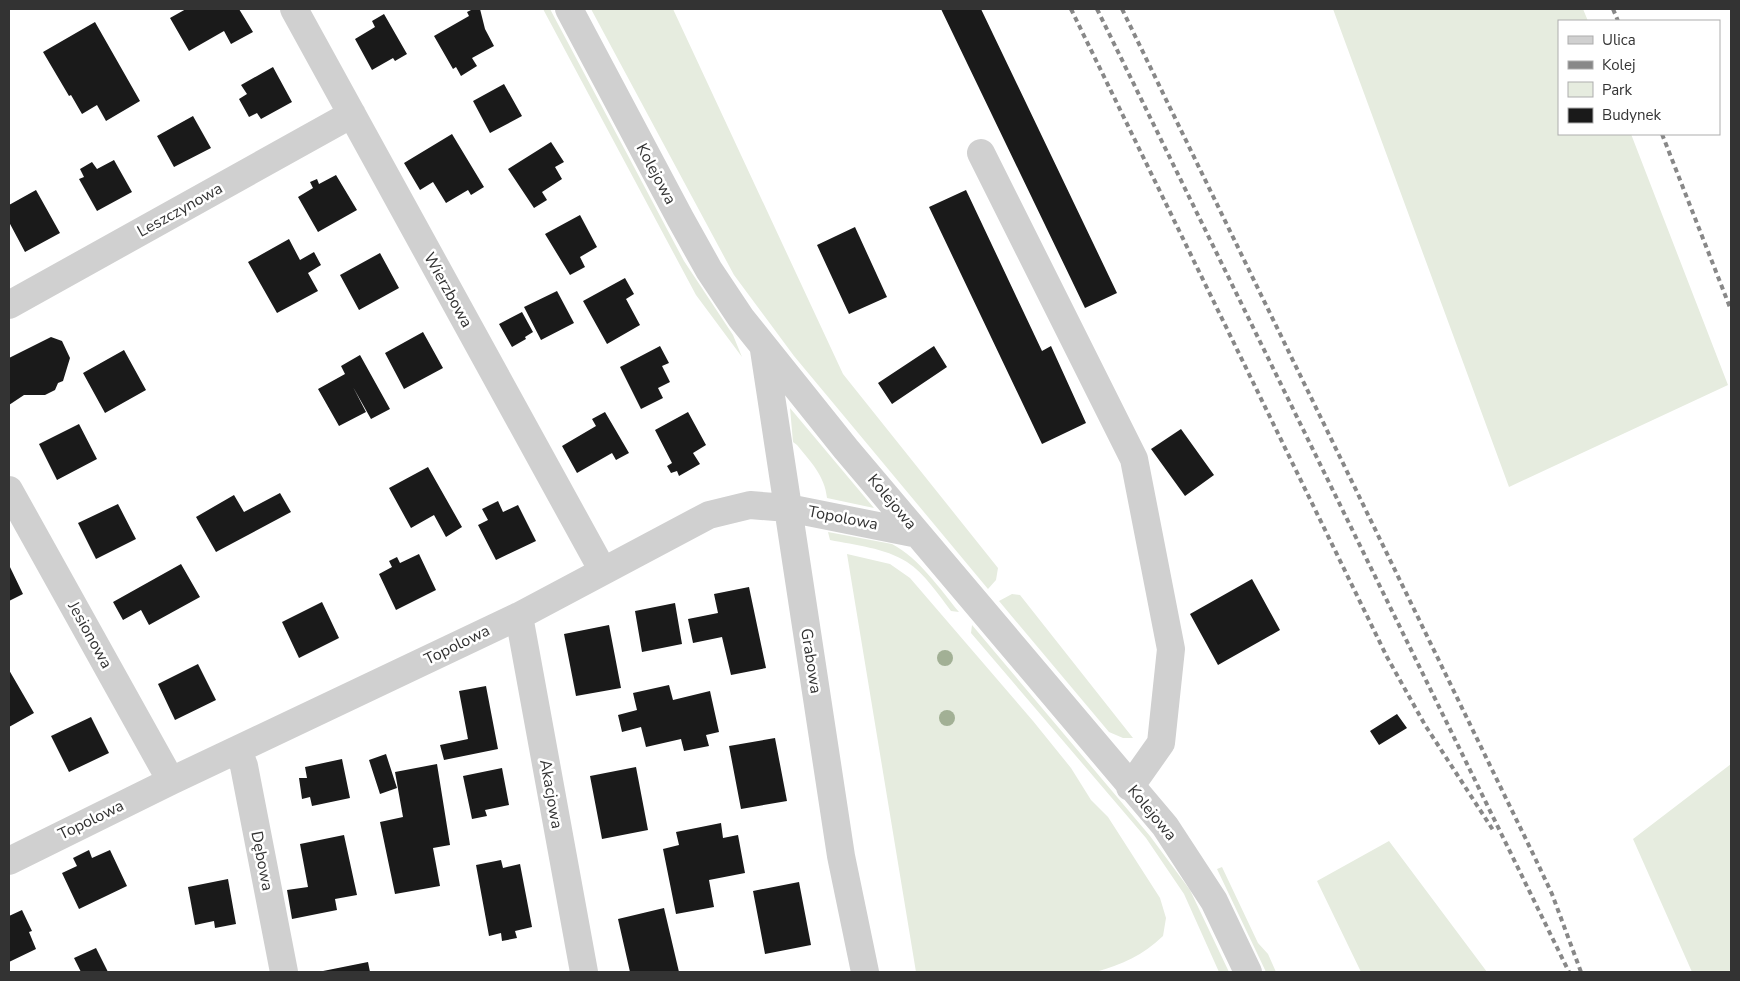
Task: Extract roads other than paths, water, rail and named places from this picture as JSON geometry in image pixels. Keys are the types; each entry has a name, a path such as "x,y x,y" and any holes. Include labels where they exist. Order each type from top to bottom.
{"street":[{"name":"Wierzbowa","path":"294,9 603,571"},
{"name":"Kolejowa","path":"569,9 704,261 741,318 918,534 1130,787 1165,826 1202,880 1248,972"},
{"name":"Leszczynowa","path":"9,305 352,114"},
{"path":"981,154 1134,459 1171,649 1161,743 1130,787"},
{"name":"Grabowa","path":"764,348 841,856 865,972"},
{"name":"Jesionowa","path":"9,490 171,781"},
{"name":"Topolowa","path":"9,861 171,781 519,616 709,515 750,505 788,508 918,534"},
{"name":"Akacjowa","path":"519,616 584,972"},
{"name":"Dębowa","path":"238,750 244,766 284,972"}],"railway":[{"path":"1071,9 1387,657 1425,725 1493,830"},
{"path":"1097,9 1569,972"},
{"path":"1122,9 1536,860 1552,894 1581,972"},
{"path":"1613,9 1618,20"},
{"path":"1662,135 1731,310"}]}
